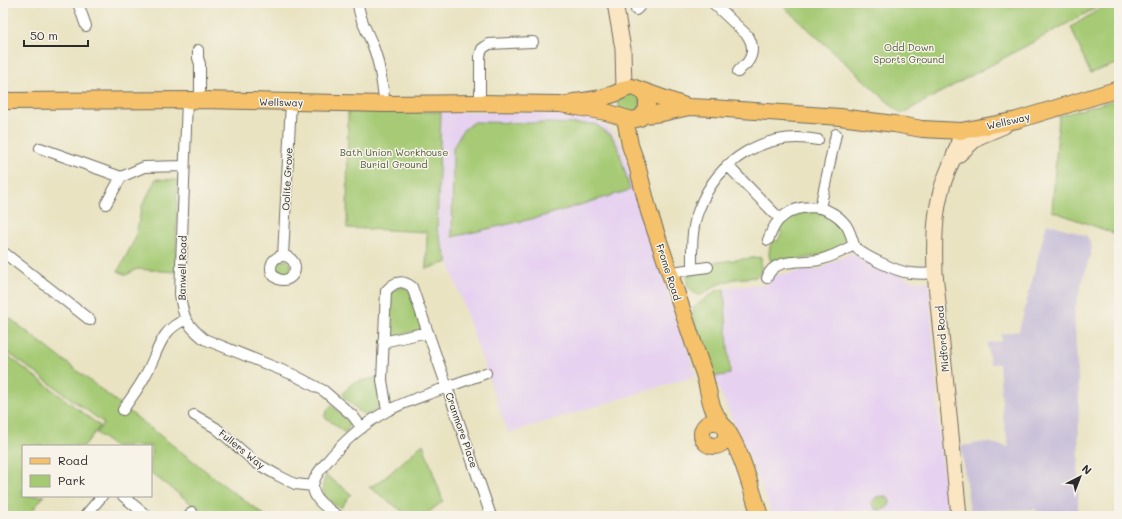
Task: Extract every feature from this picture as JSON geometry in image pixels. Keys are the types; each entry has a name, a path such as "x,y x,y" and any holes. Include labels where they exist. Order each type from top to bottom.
{"main road":[{"path":"615,3 631,91"},
{"name":"Wellsway","path":"960,126 1119,79"},
{"name":"Wellsway","path":"3,101 193,100 385,104 560,104 589,100 631,91 689,107 840,117 894,124 960,126 1018,120 1119,89"},
{"path":"622,117 615,106 616,97 631,91 647,99 648,105 643,116"},
{"name":"Wellsway","path":"560,104 606,112 632,120 643,116 689,107"},
{"name":"Frome Road","path":"637,165 638,137 643,116"},
{"name":"Frome Road","path":"622,117 637,165 649,212 705,378 711,405 716,417 734,440 760,516"},
{"path":"950,163 978,138 1018,120"},
{"name":"Midford Road","path":"959,516 935,273 934,241 937,213 943,185 950,163 960,141 960,126"},
{"name":"Frome Road","path":"705,378 706,400 702,438 707,444 715,447 734,462 749,485"},
{"path":"704,426 711,422 724,426 727,435 724,442 715,447"}],"street":[{"path":"78,3 86,26"},
{"path":"358,3 358,11 374,48 378,62 385,104"},
{"path":"713,3 752,41 752,54 748,62 738,72"},
{"path":"480,103 480,56 482,49 489,44 533,42"},
{"name":"Banwell Road","path":"185,320 180,294 184,166 193,100 200,64 198,50"},
{"name":"Oolite Grove","path":"283,256 291,102"},
{"path":"820,208 836,134"},
{"path":"692,269 692,244 698,209 710,186 727,166 742,154 774,140 790,137 818,140"},
{"path":"40,148 121,177"},
{"path":"106,204 121,177 144,167 184,166"},
{"path":"727,166 780,219"},
{"path":"768,240 780,219 796,209 804,207 820,208 829,211 840,219 846,226 854,245 860,252 897,270 909,273 935,273"},
{"path":"767,278 769,271 778,264 820,260 838,254 854,245"},
{"path":"3,252 90,320"},
{"path":"679,271 708,267"},
{"path":"387,411 382,380 383,342 386,291 394,284 401,282 412,287 447,387 486,372"},
{"path":"123,410 145,376 166,332 176,324 185,320 193,330 204,339 294,375 324,391 352,416 362,428"},
{"path":"383,342 428,332"},
{"name":"Cranmore Place","path":"313,486 315,478 338,447 362,428 387,411 447,387 491,516"},
{"name":"Fullers Way","path":"194,414 216,428 256,463 295,484 313,486"},
{"path":"313,486 315,495 321,504 338,516"},
{"path":"85,516 101,497"},
{"path":"124,497 147,516"}],"shaded area":[{"path":"567,111 593,118 606,126 622,146 639,205 696,376 508,433 437,230 441,112"},
{"path":"1047,223 1087,236 1092,248 1074,311 1079,394 1078,516 1037,516 1036,509 970,511 961,446 986,442 1009,447 1003,418 999,364 990,364 987,343 1002,341 1001,334 1019,331"},
{"path":"852,253 909,280 929,282 941,457 948,516 773,516 714,377 731,374 724,288 770,284 770,276 825,268 826,265"}],"green space":[{"name":"Odd Down Sports Ground","path":"780,3 1105,3 901,114"},
{"path":"1109,3 1119,3 1119,63 1090,73 1071,27"},
{"path":"628,92 641,98 638,114 621,111 619,107 619,100"},
{"path":"1119,99 1119,235 1052,211 1059,116"},
{"name":"Bath Union Workhouse Burial Ground","path":"348,111 441,112 437,230 448,262 426,269 427,232 347,228"},
{"path":"474,122 595,124 611,135 618,147 630,190 540,217 452,237 453,148 462,131"},
{"path":"156,179 177,180 176,272 137,269 126,275 118,271 135,239 142,206"},
{"path":"821,211 842,225 848,241 833,251 812,257 771,261 769,253 770,245 772,240 778,241 782,232 776,229 786,218 801,212"},
{"path":"761,257 761,270 756,277 734,279 717,285 701,295 697,295 687,285 687,275 710,272 709,263"},
{"path":"280,260 286,260 291,265 289,274 286,276 280,276 275,271 275,265"},
{"path":"401,287 406,288 410,292 424,329 387,338 390,296 394,290"},
{"path":"724,289 730,374 714,377 693,319 693,308 716,291"},
{"path":"3,313 234,493 266,516 208,516 152,474 152,445 113,445 96,433 104,423 3,349"},
{"path":"3,352 100,426 85,445 22,445 22,497 43,497 28,516 3,516"},
{"path":"379,377 380,405 368,415 358,410 342,395 352,383"},
{"path":"331,405 343,415 349,424 349,428 345,433 324,416"},
{"path":"423,444 443,501 424,516 409,516 369,487 381,481"},
{"path":"326,475 351,494 341,508 324,495 323,487"},
{"path":"885,496 890,501 889,506 880,510 875,509 872,501 876,497"}]}
